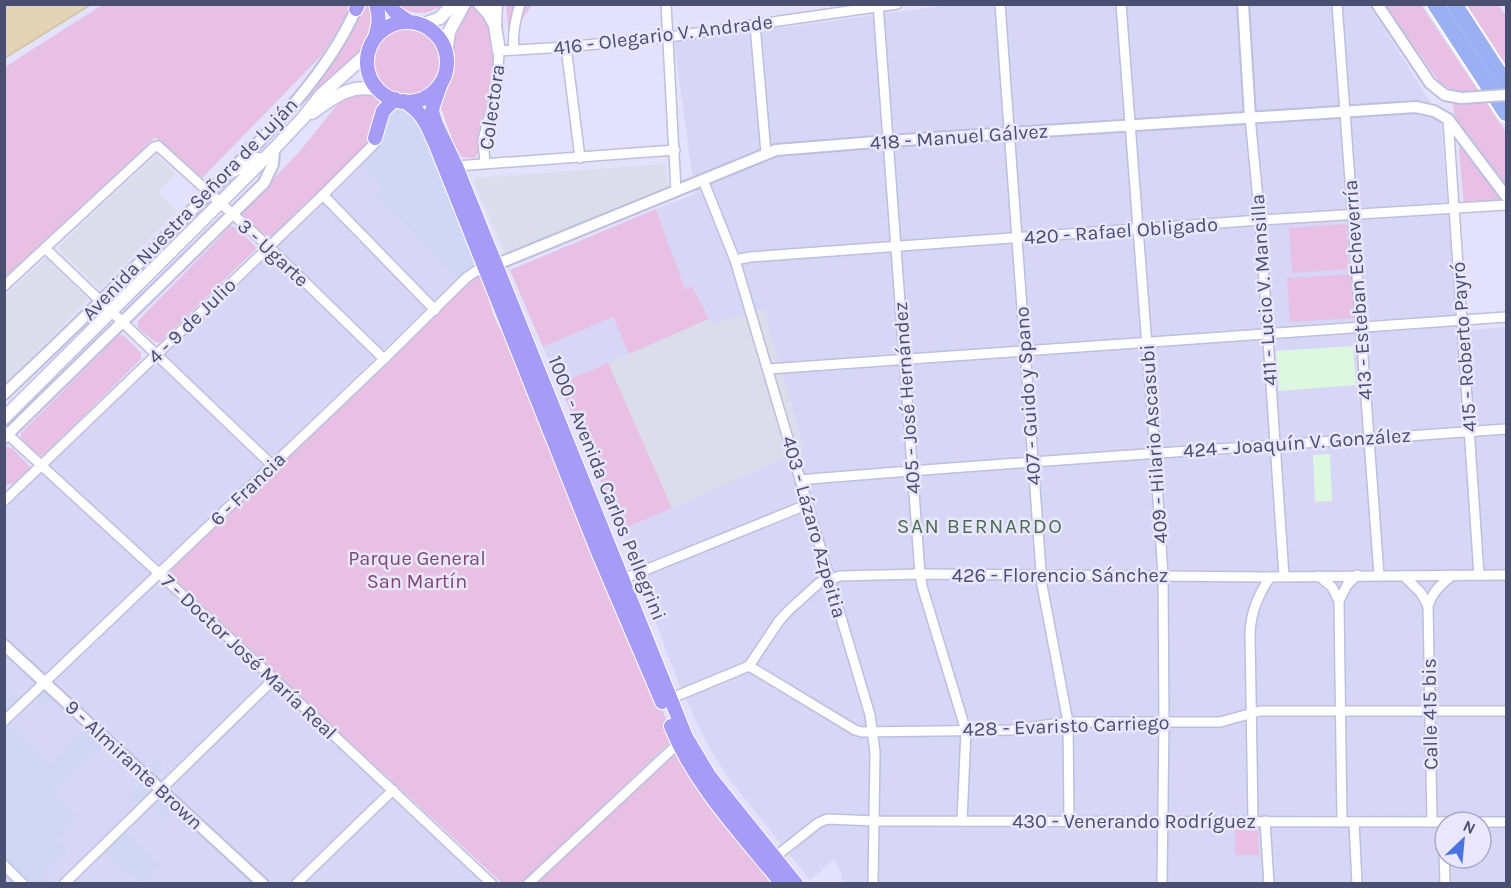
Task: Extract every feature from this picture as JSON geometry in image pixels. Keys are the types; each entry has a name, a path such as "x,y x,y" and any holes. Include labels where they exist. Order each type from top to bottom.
{"highway":[{"path":"1435,4 1506,113"},
{"path":"1454,4 1506,84"}],"main road":[{"path":"376,4 379,25 367,61 369,75 380,91 399,100 416,100 428,96 441,83 446,69 448,32 464,4"},
{"path":"389,4 395,12 438,37 446,54"},
{"path":"375,37 394,24 416,23 440,18 453,4"},
{"path":"480,4 489,14 495,26"},
{"path":"496,4 495,26 499,51"},
{"name":"Avenida Nuestra Señora de Luján","path":"4,418 274,149 321,95 369,52"},
{"name":"1000 - Avenida Carlos Pellegrini","path":"441,83 432,112 436,124 456,166 490,267 598,552 666,700"},
{"name":"Avenida Nuestra Señora de Luján","path":"303,118 337,96 357,87 380,91"},
{"path":"375,138 380,117 386,108 399,100"},
{"name":"1000 - Avenida Carlos Pellegrini","path":"399,100 417,109 424,119 490,267 623,579 682,740 686,759 716,802 782,884"},
{"path":"238,185 251,148"},
{"path":"228,173 246,166 274,149"},
{"name":"1000 - Avenida Carlos Pellegrini","path":"682,740 796,884"}],"street":[{"path":"514,50 515,19 520,4"},
{"path":"666,4 676,191"},
{"name":"416 - Olegario V. Andrade","path":"499,51 669,37 897,4"},
{"name":"407 - Guido y Spano","path":"1000,4 1041,575 1068,722 1068,821"},
{"name":"409 - Hilario Ascasubi","path":"1121,4 1163,576 1162,884"},
{"name":"411 - Lucio V. Mansilla","path":"1242,4 1260,220 1284,576"},
{"name":"413 - Esteban Echeverría","path":"1337,4 1379,575"},
{"path":"1377,4 1430,83 1444,94 1461,98 1506,95"},
{"name":"405 - José Hernández","path":"878,6 895,247 906,359 920,574 966,731 962,821"},
{"name":"Avenida Nuestra Señora de Luján","path":"4,394 101,302 228,173 313,81 346,32 357,7"},
{"path":"755,26 766,153"},
{"path":"566,47 580,158"},
{"name":"Colectora","path":"485,163 483,140 496,88 499,51"},
{"name":"418 - Manuel Gálvez","path":"490,267 766,153 888,141 1416,107 1434,111 1446,117"},
{"path":"1446,117 1506,196"},
{"name":"415 - Roberto Payró","path":"1446,117 1479,575"},
{"name":"4 - 9 de Julio","path":"4,501 323,195 374,144 375,138"},
{"name":"3 - Ugarte","path":"45,248 154,147 161,148 269,247 384,359"},
{"name":"Avenida Nuestra Señora de Luján","path":"6,435 264,183 273,164 274,149"},
{"path":"456,166 675,150"},
{"name":"403 - Lázaro Azpeitia","path":"703,180 735,260 874,732 873,884"},
{"path":"323,195 435,310"},
{"name":"420 - Rafael Obligado","path":"735,260 750,257 1260,220 1506,205"},
{"path":"4,286 45,248 272,465"},
{"name":"6 - Francia","path":"4,721 466,278 476,271 490,267"},
{"path":"768,369 1506,317"},
{"name":"424 - Joaquín V. González","path":"800,480 1155,452 1506,429"},
{"name":"7 - Doctor José María Real","path":"6,435 274,679 492,884"},
{"path":"623,579 806,505"},
{"name":"426 - Florencio Sánchez","path":"749,666 779,621 810,590 828,579 840,576 920,574 1270,577 1506,575"},
{"path":"1339,601 1347,585 1357,575"},
{"path":"1428,606 1431,595 1453,575"},
{"path":"1319,576 1332,587 1339,601 1342,822"},
{"path":"1404,576 1421,593 1428,606"},
{"path":"1253,822 1251,621 1256,600 1270,577"},
{"name":"Calle 415 bis","path":"1428,606 1432,822"},
{"name":"9 - Almirante Brown","path":"4,645 263,884"},
{"path":"666,700 749,666"},
{"name":"428 - Evaristo Carriego","path":"749,666 855,730 874,732 1021,729 1068,722 1220,722 1252,712 1506,711"},
{"path":"64,884 274,679"},
{"path":"528,884 682,740"},
{"path":"296,884 393,790"},
{"name":"430 - Venerando Rodríguez","path":"775,857 818,823 827,819 1432,822"},
{"path":"1265,821 1269,884"},
{"path":"1354,822 1357,884"},
{"path":"4,865 23,884"}],"shaded area":[{"path":"5,4 90,4 90,5 5,58"},
{"path":"956,4 1369,5 1441,119 1457,331 1506,327 1506,883 842,884 842,875 834,859 810,880 732,783 708,746 679,684 621,530 804,449 763,309 712,325 692,286 685,289 656,209 695,194 674,42"},
{"path":"402,106 416,112 476,257 472,266 458,279 375,194 382,187 360,165 382,143 384,122 392,109"},
{"path":"397,107 475,262 152,573 489,883 5,884 5,506 380,146 384,122"},
{"path":"156,155 176,174 158,192 177,211 100,289 58,247"},
{"path":"665,164 668,188 506,256 474,181 476,178"},
{"path":"46,258 88,299 5,384 5,296"},
{"path":"763,309 804,449 672,508 608,363 709,319 712,325"},
{"path":"613,317 629,354 559,384 543,347"},
{"path":"1353,346 1356,385 1279,391 1276,351"},
{"path":"1330,454 1332,501 1315,502 1313,455"},
{"path":"5,685 20,699 4,714"},
{"path":"44,689 56,696 45,708 34,697"},
{"path":"6,724 49,766 87,727 104,743 54,794 78,817 57,840 68,852 43,876 50,883 28,883 5,860"},
{"path":"157,758 164,764 153,777 145,770"},
{"path":"145,780 154,790 139,806 129,795"},
{"path":"162,796 177,809 167,818 153,804"},
{"path":"125,831 160,866 142,883 128,869 124,872 104,851"}],"green space":[{"path":"102,5 351,5 345,19 321,56 202,178 155,137 49,243 5,283 5,67"},
{"path":"364,5 374,5 375,27 360,53 253,150 302,100 330,66"},
{"path":"396,5 442,5 431,11 419,13 407,11"},
{"path":"477,5 488,16 494,53 490,90 478,135 479,151 475,158 462,157 457,153 440,104 453,68 452,36 467,7"},
{"path":"506,5 532,5 509,38"},
{"path":"1385,5 1421,5 1506,132 1506,197 1454,115 1451,89 1440,83"},
{"path":"1461,5 1498,5 1506,16 1506,72"},
{"path":"408,25 421,28 433,35 440,47 443,60 440,73 433,85 421,92 408,95 395,92 383,85 376,73 373,60 376,47 383,35 395,28"},
{"path":"379,94 389,100 370,145 274,237 263,234 242,214 243,210 300,151 345,95"},
{"path":"1462,145 1502,196 1500,201 1464,203 1459,152"},
{"path":"656,209 685,289 692,286 709,319 629,354 613,317 543,347 510,270"},
{"path":"1346,224 1349,269 1292,273 1289,228"},
{"path":"231,226 236,228 256,249 159,343 154,341 138,328 138,321"},
{"name":"Parque General San Martín","path":"480,272 495,319 511,345 672,734 672,740 523,883 502,883 170,576 168,571 473,275"},
{"path":"1353,274 1355,318 1290,322 1287,278"},
{"path":"119,335 124,336 141,353 141,359 44,455 39,456 21,438 21,433"},
{"path":"608,363 672,508 621,530 559,384"},
{"path":"4,446 12,448 31,471 18,484 8,484 5,488"},
{"path":"677,751 760,869 776,883 532,884 670,752"},
{"path":"1235,826 1258,828 1259,855 1235,855"}],"district":[{"name":"SAN BERNARDO","path":"980,526"}]}
